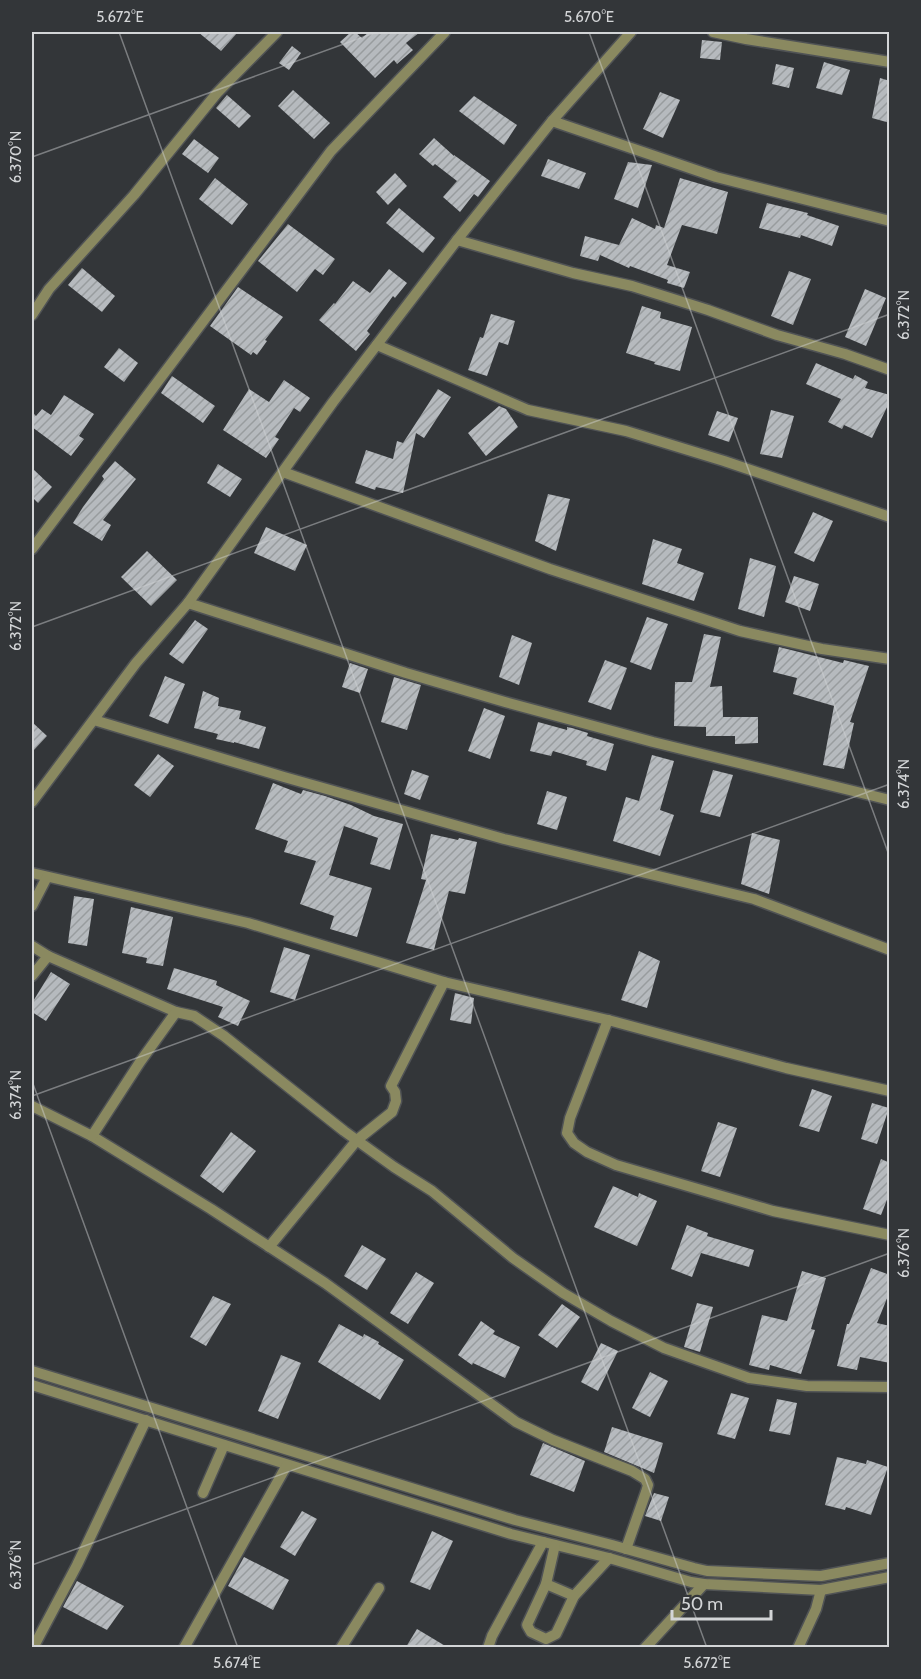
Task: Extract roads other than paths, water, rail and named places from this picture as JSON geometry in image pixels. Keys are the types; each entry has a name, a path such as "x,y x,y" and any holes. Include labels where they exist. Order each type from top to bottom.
{"street":[{"path":"32,315 49,289 134,195 217,93 277,32"},
{"path":"32,549 331,151 445,32"},
{"path":"32,802 136,663 188,603 333,402 457,240 552,121 632,32"},
{"path":"713,32 890,62"},
{"path":"552,121 716,177 890,221"},
{"path":"457,240 573,273 632,286 890,370"},
{"path":"377,345 528,410 637,434 724,460 890,517"},
{"path":"283,472 539,565 740,631 822,649 890,659"},
{"path":"188,603 505,702 653,742 890,801"},
{"path":"94,720 504,839 753,899 890,950"},
{"path":"32,873 248,923 444,982 608,1020 786,1068 890,1091"},
{"path":"32,906 47,877"},
{"path":"32,946 48,956 176,1012 194,1016 224,1036 357,1140 432,1191 513,1258 563,1293 611,1321 664,1348 749,1378 807,1386 890,1387"},
{"path":"32,976 48,956"},
{"path":"269,1247 357,1140 392,1112 396,1101 392,1086 444,982"},
{"path":"92,1136 176,1012"},
{"path":"608,1020 570,1118 567,1133 574,1143 587,1152 616,1165 773,1211 890,1236"},
{"path":"32,1106 92,1136 325,1282 516,1422 632,1471 645,1479 648,1485 626,1549"},
{"path":"32,1371 504,1517 706,1571 821,1576 890,1563"},
{"path":"32,1385 511,1534 704,1584 821,1590 890,1577"},
{"path":"33,1647 77,1565 146,1420"},
{"path":"203,1493 224,1445"},
{"path":"184,1647 287,1465"},
{"path":"488,1647 543,1542"},
{"path":"555,1545 546,1584 527,1625 536,1636 546,1639 556,1634 574,1596 609,1558"},
{"path":"546,1584 574,1596"},
{"path":"645,1647 704,1584"},
{"path":"341,1647 379,1588"},
{"path":"798,1647 816,1609 821,1590"}]}
